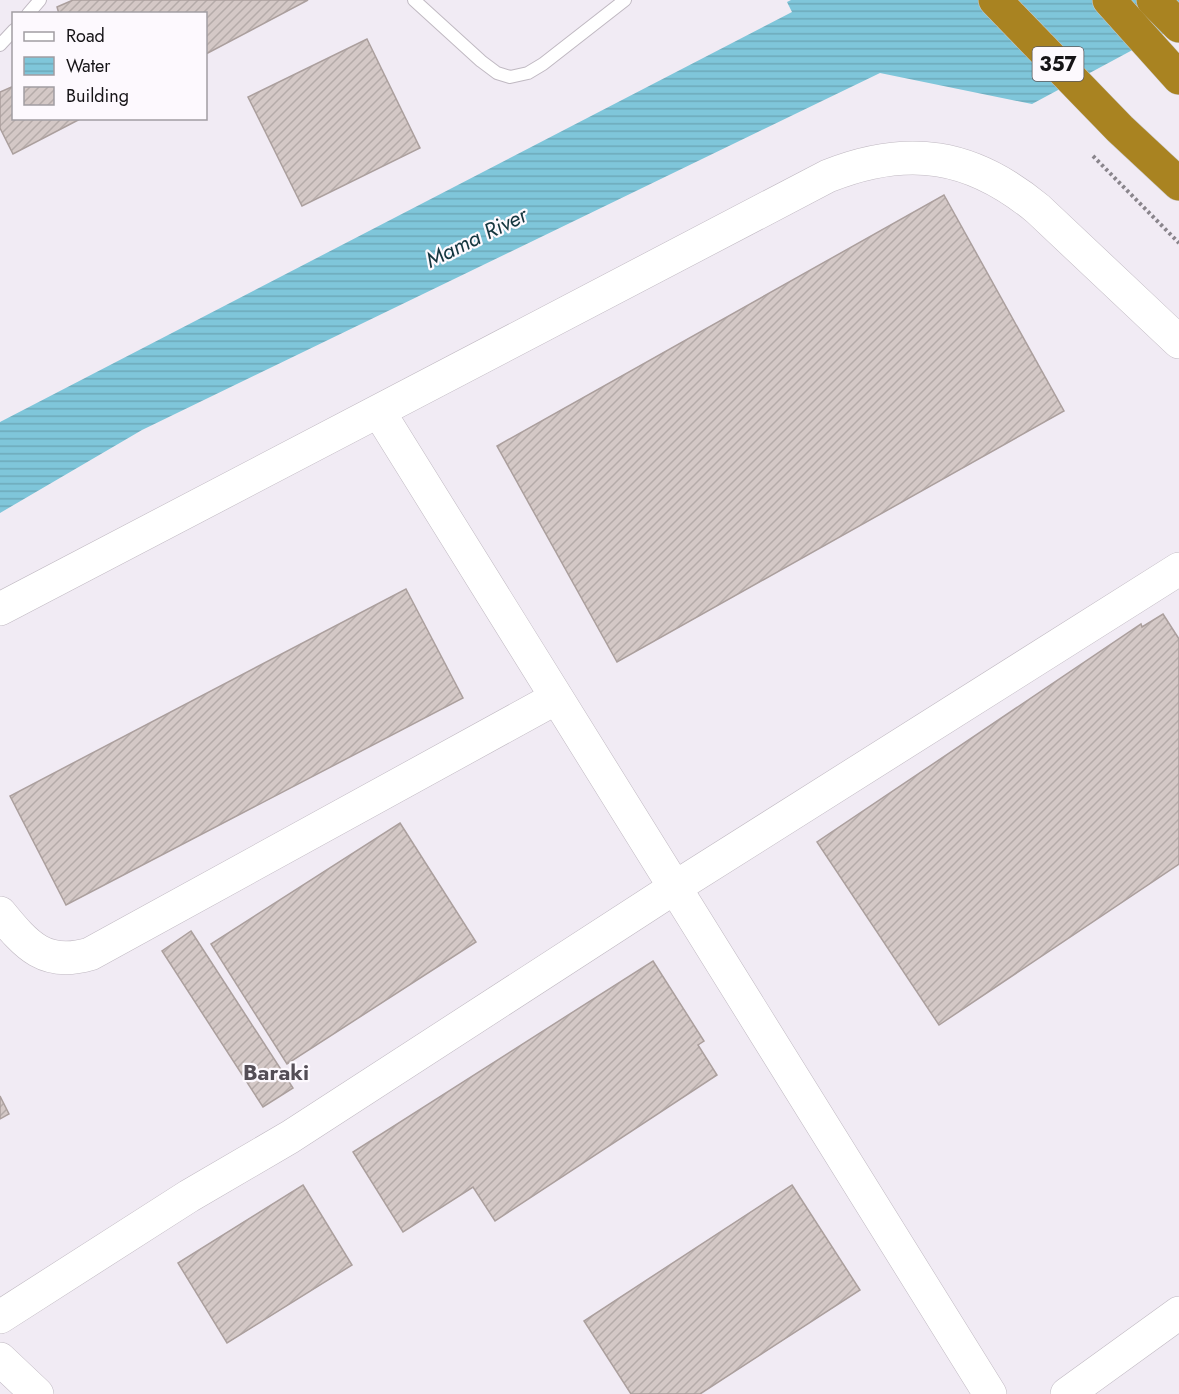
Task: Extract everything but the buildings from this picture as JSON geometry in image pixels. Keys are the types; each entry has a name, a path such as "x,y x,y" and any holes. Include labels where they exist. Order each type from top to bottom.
{"highway":[{"name":"357","path":"995,0 1120,129 1179,184"},
{"path":"1109,0 1179,78"},
{"path":"1153,0 1179,26"},
{"path":"1120,129 1179,191"}],"street":[{"path":"0,609 828,176 852,166 898,158 925,158 949,161 994,177 1038,209 1179,342"},
{"path":"379,412 990,1394"},
{"path":"0,1317 189,1196 300,1130 674,888 1179,569"},
{"path":"0,913 25,943 39,952 66,959 90,954 556,698"},
{"path":"1067,1394 1179,1313"},
{"path":"0,1359 37,1394"}],"lane":[{"path":"30,12 40,0"},
{"path":"414,0 481,61 497,73 510,77 528,73 543,64 625,0"},
{"path":"0,45 12,32"}],"path":[{"path":"1093,156 1179,243"}],"water":[{"name":"Mama River","path":"791,0 1179,0 1179,25 1032,104 880,73 142,430 0,513 0,422 792,12 787,2"}],"district":[{"name":"Baraki","path":"276,1072"}]}
